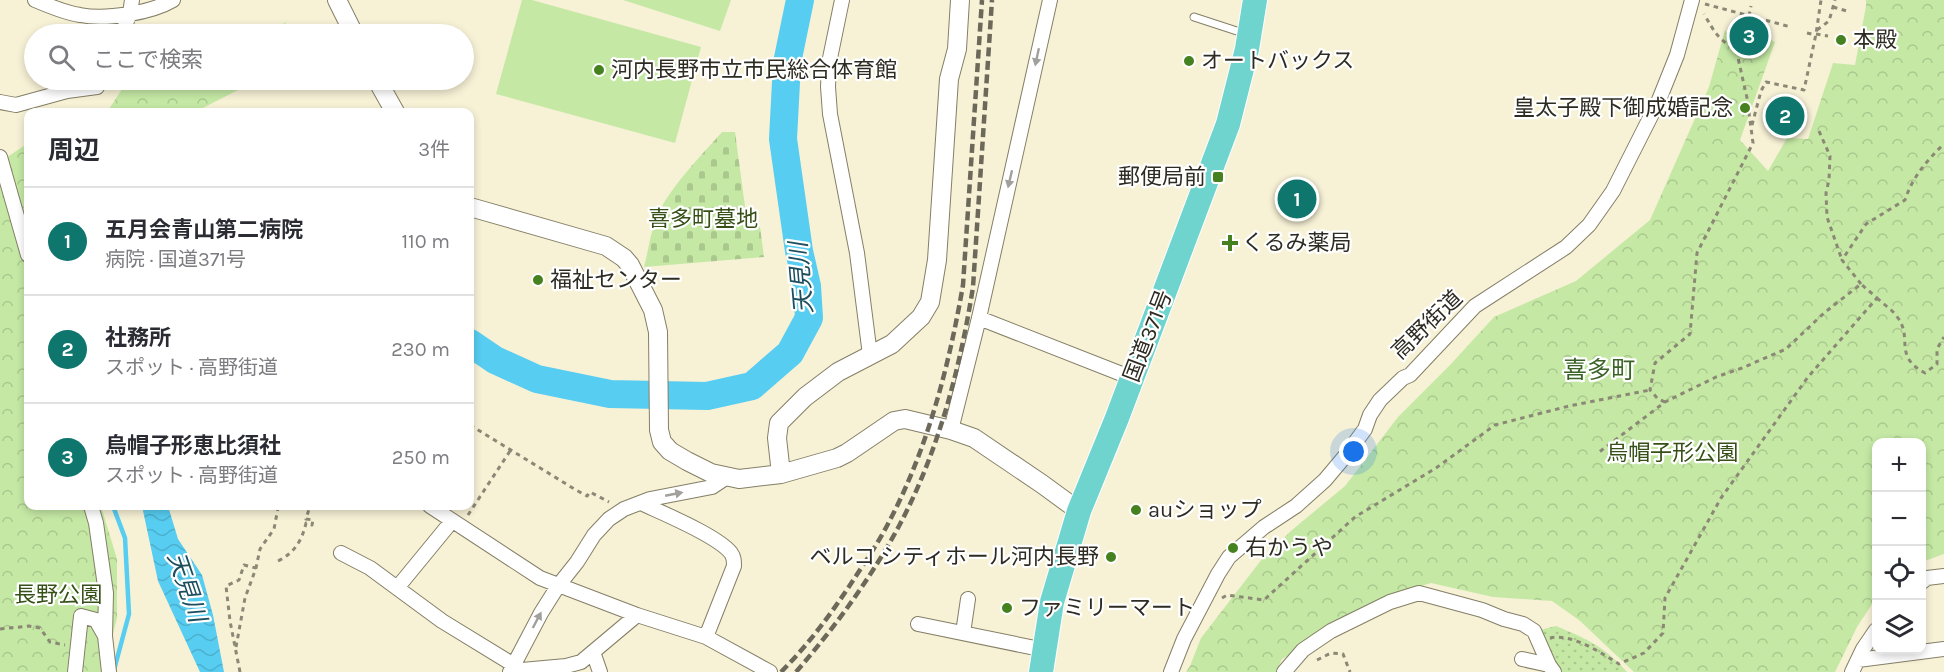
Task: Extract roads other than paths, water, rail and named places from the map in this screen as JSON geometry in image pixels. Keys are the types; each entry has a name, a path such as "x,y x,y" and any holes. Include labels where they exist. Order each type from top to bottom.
{"highway":[{"name":"国道371号","path":"1043,661 1052,602 1078,511 1132,378 1228,124 1255,0"}],"street":[{"path":"39,1 80,15 107,17 131,6 163,6 173,0"},
{"path":"337,0 349,24"},
{"path":"842,0 829,63 828,96 857,252 870,355"},
{"path":"781,474 777,438 779,423 805,397 838,372 892,344 921,317 930,302 937,260 949,80 957,49 960,0"},
{"path":"951,430 979,318 1050,0"},
{"name":"高野街道","path":"1171,672 1189,630 1229,557 1264,527 1296,506 1325,480 1347,455 1365,429 1370,415 1380,400 1402,378 1410,375 1475,306 1566,247 1589,225 1613,191 1659,100 1698,2"},
{"path":"125,24 131,6"},
{"path":"0,102 16,105 74,90"},
{"path":"382,90 392,108"},
{"path":"0,157 24,241"},
{"path":"474,208 606,246 624,258 653,310 658,332 659,430 662,442 670,451 709,472 739,479 781,474 847,453 894,421 905,419 974,438 1078,511"},
{"path":"979,318 1132,378"},
{"path":"512,668 541,613 601,526 624,509 650,499 712,487 727,477"},
{"path":"641,503 710,537 733,555 734,566 706,637"},
{"path":"92,510 106,593 105,636 109,672"},
{"path":"436,510 540,578 637,615 706,637 765,670"},
{"path":"397,588 456,524"},
{"path":"341,553 370,568 442,621 512,668 522,670 566,669 582,662 637,615"},
{"path":"1926,579 1944,576"},
{"path":"1284,672 1303,650 1331,631 1390,602 1419,593 1523,624 1534,631 1552,668"},
{"path":"963,633 968,599"},
{"path":"75,672 81,616 96,620 105,636"},
{"path":"918,624 963,633 1043,661"},
{"path":"1855,666 1872,636"},
{"path":"1855,666 1944,649"},
{"path":"593,652 600,672"},
{"path":"1522,659 1552,668"}],"lane":[{"path":"1194,17 1249,36"}],"water":[{"path":"143,510 169,510 178,539 202,575 213,615 224,672 200,672 158,581"}],"waterway":[{"name":"天見川","path":"474,346 495,360 537,379 610,394 707,396 752,386 790,353 809,318 807,286 799,251 783,139 787,63 800,0"},
{"path":"114,510 125,538 129,614 114,670"}],"railway":[{"path":"781,672 801,651 827,617 881,536 915,464 936,406 963,285 982,0"},
{"path":"796,672 852,602 899,526 925,469 946,410 973,287 992,0"}],"place":[{"name":"烏帽子形恵比須社","path":"1749,36"},
{"name":"本殿","path":"1841,40"},
{"name":"オートバックス","path":"1189,61"},
{"name":"河内長野市立市民総合体育館","path":"599,70"},
{"name":"皇太子殿下御成婚記念","path":"1745,108"},
{"name":"社務所","path":"1785,116"},
{"name":"郵便局前","path":"1218,177"},
{"name":"五月会青山第二病院","path":"1297,199"},
{"name":"くるみ薬局","path":"1230,243"},
{"name":"福祉センター","path":"538,280"},
{"name":"auショップ","path":"1136,510"},
{"name":"右かうや","path":"1233,548"},
{"name":"ベルコ シティホール河内長野","path":"1111,557"},
{"name":"ファミリーマート","path":"1007,608"}],"district":[{"name":"喜多町","path":"1599,370"}],"park label":[{"name":"喜多町墓地","path":"703,219"},
{"name":"烏帽子形公園","path":"1672,453"},
{"name":"長野公園","path":"58,595"}]}
